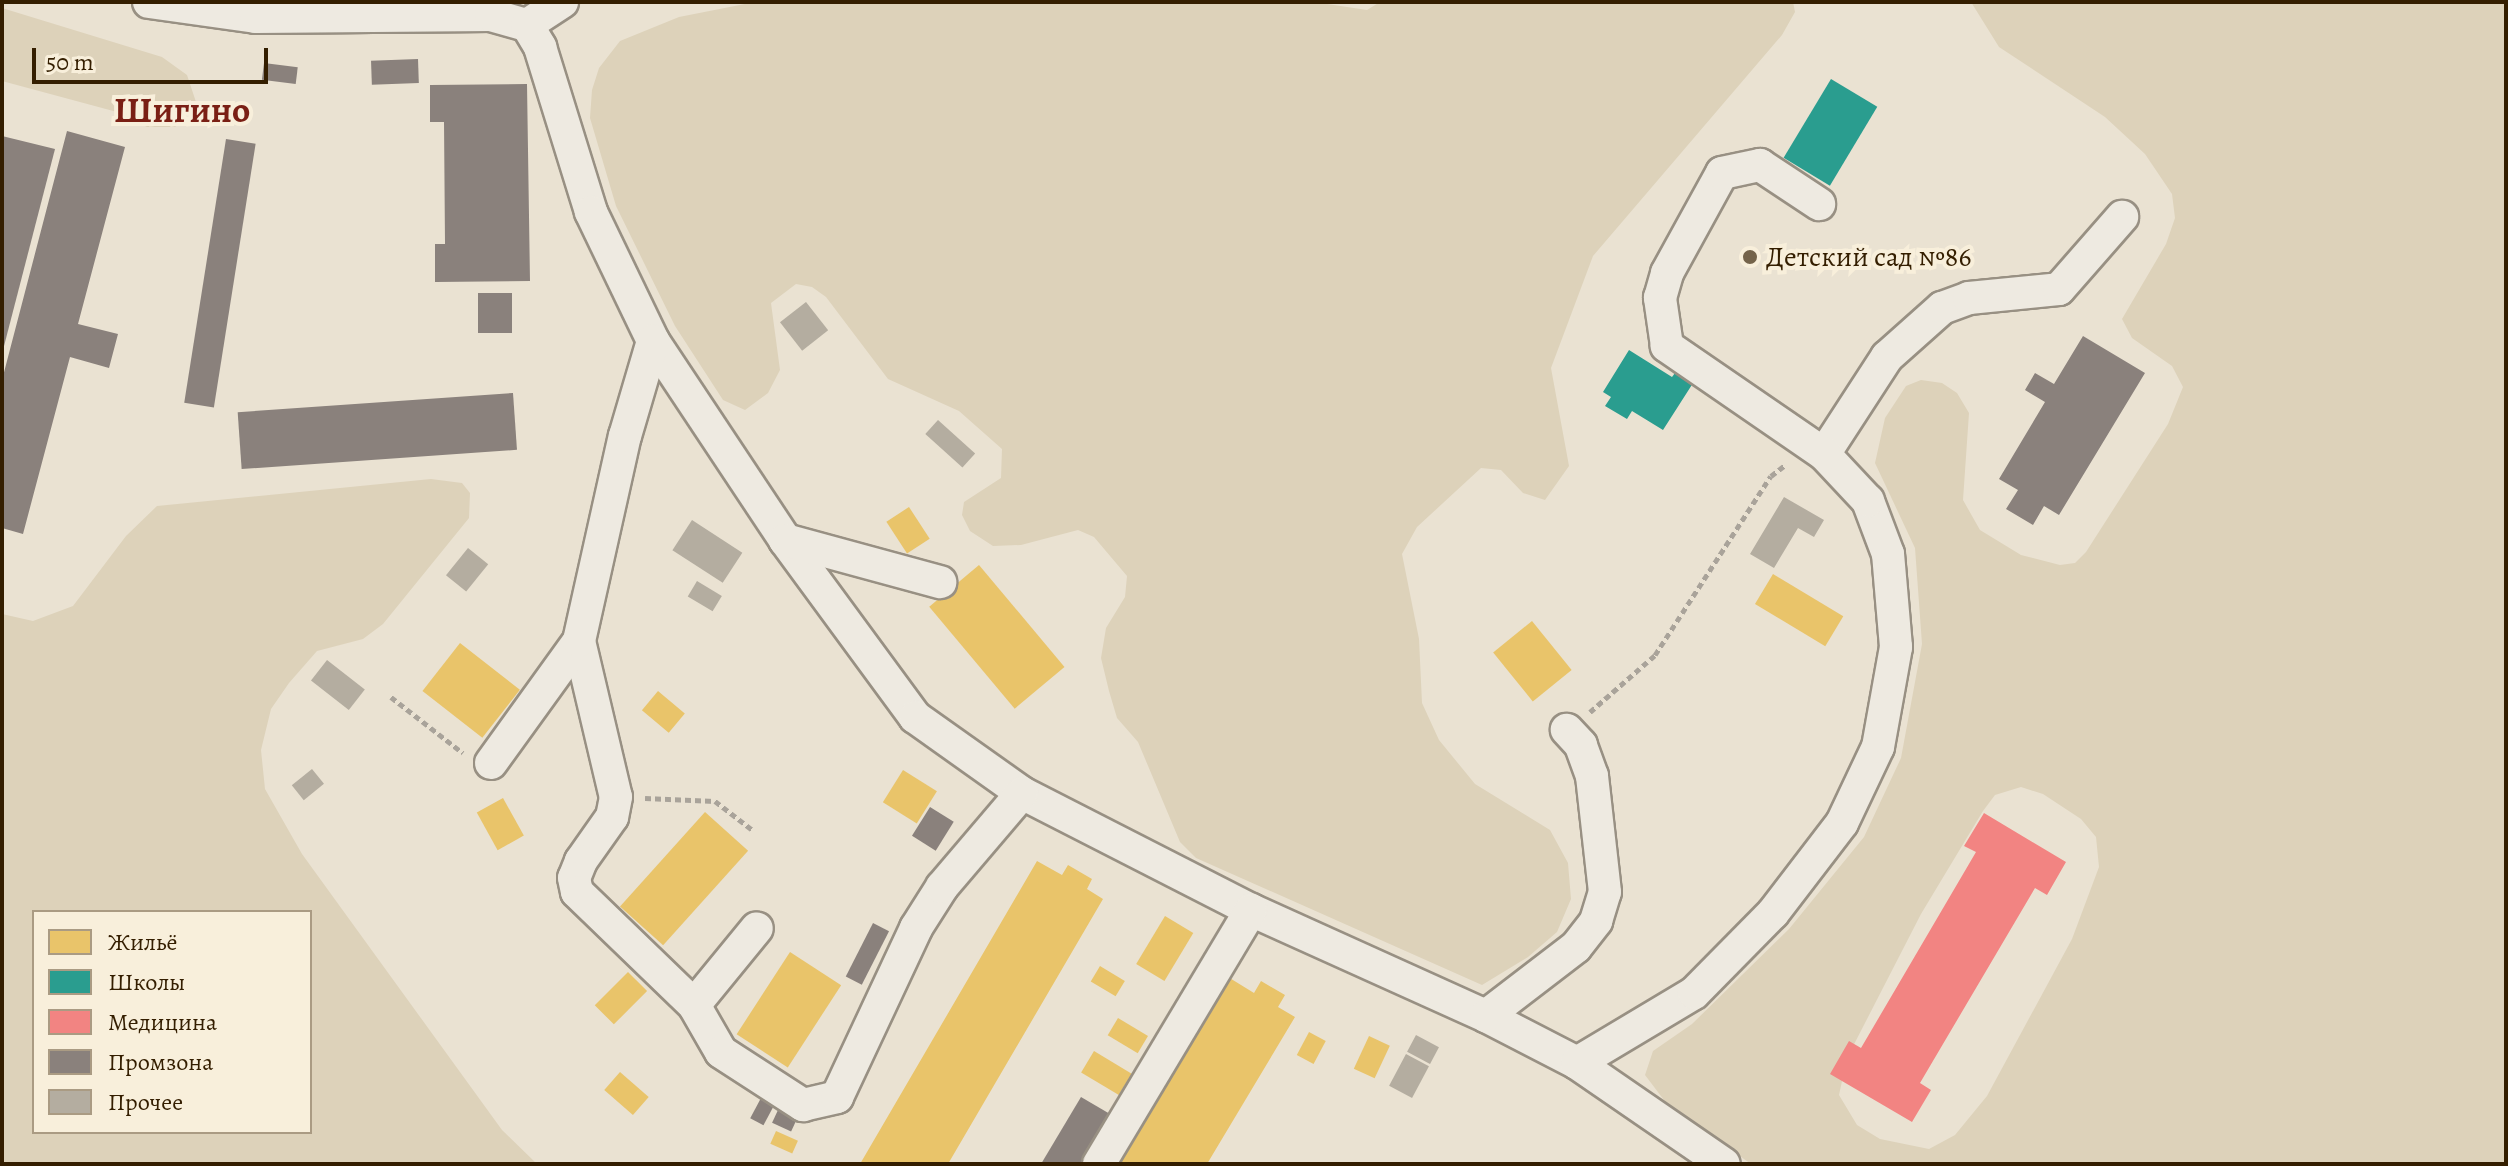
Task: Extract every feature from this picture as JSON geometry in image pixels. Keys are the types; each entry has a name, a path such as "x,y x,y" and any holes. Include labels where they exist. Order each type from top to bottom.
{"street":[{"path":"149,2 256,17 491,15 527,25 540,47 591,212 653,341 785,540 915,717 1022,793 1251,910 1486,1016 1577,1063 1724,1164"},
{"path":"527,25 562,2"},
{"path":"1577,1063 1684,1001 1773,913 1842,823 1878,747 1896,647 1888,554 1868,501 1824,454 1667,346 1660,298 1667,273 1722,173 1760,165 1819,204"},
{"path":"1824,454 1887,357 1942,308 1981,296 2059,289 2122,217"},
{"path":"491,763 579,641 625,436 653,341"},
{"path":"785,540 940,582"},
{"path":"579,641 616,797 612,817 581,861 574,878 577,892 694,1005 721,1052 768,1087 803,1105 837,1097 916,928 942,887 1022,793"},
{"path":"1486,1016 1576,947 1596,921 1605,892 1592,776 1581,745 1567,730"},
{"path":"1099,1164 1251,910"},
{"path":"694,1005 757,928"}],"path":[{"path":"1567,730 1655,655 1771,476 1791,460 1824,454"},
{"path":"391,697 474,761 491,763"},
{"path":"616,797 715,801 754,831"}],"shaded area":[{"path":"755,2 1314,2 1367,10 1380,2 1793,2 1795,12 1782,35 1593,256 1551,368 1569,466 1545,500 1523,493 1501,470 1481,468 1417,527 1402,554 1419,639 1422,703 1439,740 1475,784 1550,830 1568,863 1571,899 1557,932 1528,957 1482,985 1196,858 1180,842 1138,742 1117,718 1109,691 1101,658 1106,628 1125,597 1127,576 1094,537 1078,530 1021,545 993,546 970,531 962,515 964,502 1001,478 1002,449 959,411 888,379 826,297 812,287 796,284 771,303 780,370 768,393 745,410 723,400 675,326 616,206 590,118 592,90 599,68 620,41 679,17"},
{"path":"1971,2 2506,2 2506,1164 1751,1164 1667,1104 1645,1075 1653,1051 1692,1024 1789,929 1864,837 1901,758 1922,644 1915,548 1875,463 1885,418 1906,386 1921,380 1942,383 1957,393 1969,413 1963,500 1980,530 2021,555 2060,565 2075,563 2086,552 2168,424 2183,387 2172,366 2132,338 2122,319 2166,244 2175,218 2172,194 2145,154 2105,117 1999,47","holes":["2021,787 2043,794 2081,819 2096,837 2099,867 2072,939 1987,1096 1955,1135 1929,1149 1880,1139 1857,1125 1839,1095 1847,1058 1921,914 1983,811 1995,795"]},
{"path":"2,8 162,57 187,75 197,105 175,127 147,127 117,112 2,81"},
{"path":"431,479 462,483 470,493 469,518 383,624 363,639 317,651 289,683 271,709 261,750 265,789 302,854 502,1130 537,1164 2,1164 2,614 33,621 73,606 126,536 157,506"}],"building: Жильё":[{"path":"909,507 930,539 907,554 886,522"},
{"path":"979,565 1064,667 1015,709 929,607"},
{"path":"1773,574 1843,616 1825,646 1755,604"},
{"path":"1532,621 1572,670 1533,701 1493,652"},
{"path":"460,643 520,690 482,738 422,691"},
{"path":"658,691 685,713 669,733 642,710"},
{"path":"903,770 937,791 917,823 883,802"},
{"path":"503,798 524,836 498,850 477,813"},
{"path":"705,812 748,851 663,945 620,906"},
{"path":"1037,861 1062,875 1068,865 1092,879 1087,889 1103,899 948,1164 860,1164"},
{"path":"1165,916 1193,933 1164,981 1136,964"},
{"path":"790,952 841,985 788,1067 737,1034"},
{"path":"1100,966 1125,981 1116,996 1091,981"},
{"path":"628,972 647,991 614,1024 595,1005"},
{"path":"1228,977 1254,993 1261,981 1285,995 1278,1007 1295,1017 1207,1164 1115,1164"},
{"path":"1118,1018 1148,1036 1138,1053 1108,1035"},
{"path":"1309,1032 1326,1041 1314,1064 1297,1055"},
{"path":"1369,1036 1390,1046 1375,1078 1354,1069"},
{"path":"1094,1051 1132,1074 1119,1095 1081,1072"},
{"path":"620,1072 649,1097 633,1115 604,1090"},
{"path":"776,1131 798,1141 792,1154 770,1144"}],"building: Школы":[{"path":"1831,79 1877,107 1830,186 1784,158"},
{"path":"1629,350 1672,377 1678,369 1695,380 1663,430 1632,411 1627,419 1605,406 1611,397 1603,392"}],"building: Медицина":[{"path":"1984,813 2066,862 2047,895 2035,888 1920,1083 1931,1090 1912,1122 1830,1074 1849,1041 1861,1048 1976,852 1964,846"}],"building: Промзона":[{"path":"418,59 419,83 372,85 371,61"},
{"path":"264,63 298,67 296,84 262,80"},
{"path":"527,84 530,281 435,282 435,244 445,244 444,122 430,122 430,85"},
{"path":"67,131 125,147 78,324 118,334 109,368 70,357 23,534 2,528 2,380"},
{"path":"2,136 55,149 3,350 2,350"},
{"path":"226,139 256,144 214,407 184,403"},
{"path":"478,293 512,293 512,333 478,333"},
{"path":"2083,336 2145,373 2059,515 2044,506 2033,525 2006,509 2018,490 1999,479 2045,402 2025,390 2035,373 2054,384"},
{"path":"513,393 517,450 242,469 238,412"},
{"path":"930,807 954,822 936,851 912,836"},
{"path":"873,923 889,931 862,985 846,976"},
{"path":"1081,1097 1110,1114 1080,1164 1041,1164"},
{"path":"761,1098 774,1105 763,1125 750,1118"},
{"path":"778,1110 797,1119 791,1132 772,1123"}],"building: Прочее":[{"path":"806,302 828,330 802,351 780,322"},
{"path":"938,420 975,453 962,468 925,434"},
{"path":"1784,497 1824,520 1814,537 1798,528 1774,568 1750,554"},
{"path":"692,520 742,553 723,583 672,550"},
{"path":"468,548 488,564 466,592 446,575"},
{"path":"697,581 722,596 713,611 688,596"},
{"path":"327,660 365,690 349,710 311,680"},
{"path":"312,769 324,784 304,800 292,785"},
{"path":"1416,1035 1439,1047 1430,1064 1407,1052"},
{"path":"1406,1054 1429,1066 1412,1098 1389,1086"}],"place":[{"name":"Детский сад №86","path":"1750,257"}],"district":[{"name":"Шигино","path":"182,110"}]}
